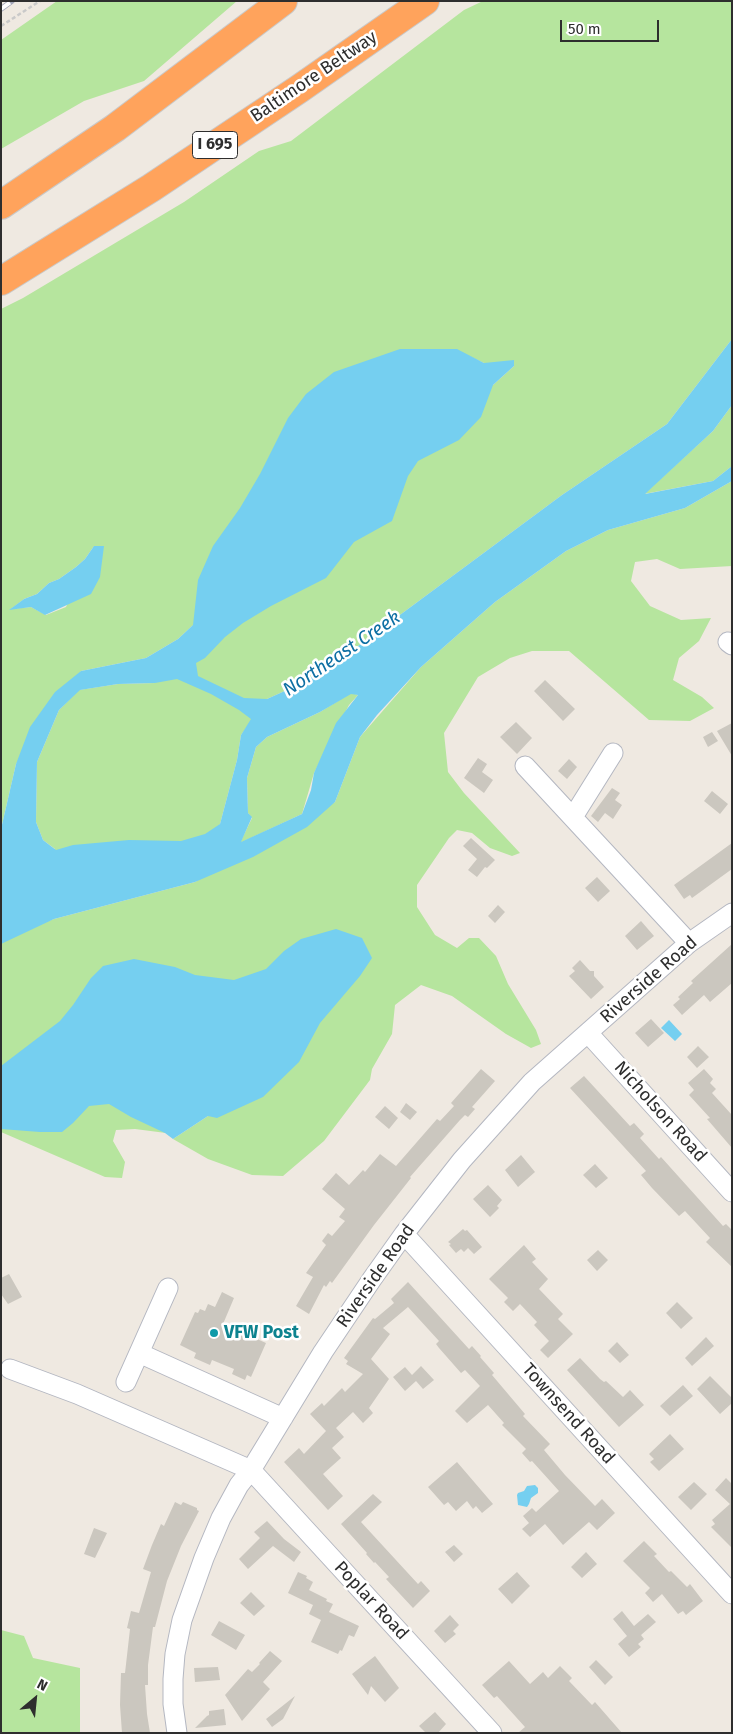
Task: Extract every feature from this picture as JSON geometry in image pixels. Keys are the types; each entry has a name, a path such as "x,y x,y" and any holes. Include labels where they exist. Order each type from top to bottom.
{"highway":[{"path":"1,205 115,128 283,1"},
{"name":"Baltimore Beltway","path":"1,281 151,188 299,89 425,1"}],"street":[{"path":"573,818 612,753"},
{"path":"525,766 689,943"},
{"name":"Riverside Road","path":"177,1733 173,1704 175,1654 182,1620 204,1558 239,1485 251,1470 323,1352 372,1278 462,1160 532,1082 689,943 732,913"},
{"name":"Nicholson Road","path":"588,1033 732,1192"},
{"name":"Townsend Road","path":"404,1234 732,1594"},
{"path":"126,1382 168,1288"},
{"path":"139,1353 283,1418"},
{"path":"10,1369 77,1394 251,1470"},
{"name":"Poplar Road","path":"251,1470 492,1733"}],"path":[{"path":"1,26 40,1"}],"green space":[{"path":"57,1 237,1 144,81 84,101 1,149 1,40"},
{"path":"483,1 732,1 732,339 667,424 562,495 335,663 298,685 267,699 241,735 237,760 220,824 210,843 12,873 55,849 43,840 36,822 37,762 59,710 79,690 118,684 155,683 193,625 178,639 146,658 81,671 16,764 1,829 1,309 23,298 184,202 259,151 291,141 464,10","holes":["469,356 484,363 514,366 493,385","94,546 66,607 46,615 31,607 11,609 24,599 37,594 49,583 59,579 76,567 85,559"]},
{"path":"732,405 732,466 713,481 644,494 713,431"},
{"path":"732,481 732,566 680,569 657,559 635,562 631,581 650,606 681,620 711,618 699,641 679,658 673,680 702,697 714,708 690,721 649,720 569,651 532,651 510,658 478,677 444,733 448,772 464,793 520,853 512,856 490,848 472,833 457,830 449,838 417,885 417,907 435,935 457,948 469,938 479,938 496,956 508,984 536,1030 541,1044 531,1048 506,1034 452,996 421,985 395,1005 392,1034 372,1069 370,1080 324,1141 283,1176 252,1175 208,1159 173,1139 208,1116 205,1102 166,1133 135,1129 116,1130 113,1141 125,1162 122,1178 105,1177 1,1132 1,927 43,923 195,882 335,802 360,737 421,667 495,602 566,551 608,530 685,508"},
{"path":"351,693 358,695 349,705 314,773 302,814 240,843 252,818 248,813 247,778 256,747 267,737 320,712"},
{"path":"1,1630 24,1636 33,1658 80,1668 80,1733 1,1733"}],"water":[{"path":"732,339 732,405 713,431 645,494 713,481 732,466 732,481 685,508 608,530 566,551 495,602 421,667 377,715 360,737 335,802 307,827 253,857 195,882 54,919 1,944 1,829 16,764 30,727 55,692 81,671 146,658 178,639 193,625 198,580 213,546 240,508 260,474 288,418 306,394 334,372 400,349 457,349 484,363 514,360 514,366 493,385 481,417 459,440 418,461 408,476 392,521 354,542 326,578 271,606 243,623 225,637 205,658 196,663 198,676 244,698 267,699 298,685 335,663 562,495 667,424","holes":["177,679 211,694 251,719 241,735 237,760 220,824 205,834 181,841 129,840 73,845 56,850 43,840 36,822 37,762 59,710 80,690 118,684 155,683","351,694 358,695 336,723 314,773 311,790 302,814 241,842 252,817 248,813 247,778 256,747 267,737 320,712"]},
{"path":"94,546 104,546 100,577 91,594 45,615 31,607 9,610 24,599 37,594 49,583 59,579 76,567 85,559"},
{"path":"336,929 362,938 372,958 360,976 320,1023 299,1062 263,1097 217,1118 208,1116 173,1139 109,1104 89,1106 62,1132 1,1129 1,1066 60,1021 91,978 103,966 134,959 175,967 195,975 234,980 266,969 284,951 301,939"},
{"path":"669,1020 682,1034 675,1041 661,1028"},
{"path":"535,1485 538,1488 538,1493 531,1498 527,1507 518,1505 518,1493 524,1491 527,1486"}],"building":[{"path":"545,680 575,709 563,721 534,691"},
{"path":"516,722 532,738 517,754 500,737"},
{"path":"732,723 732,756 717,731"},
{"path":"712,732 718,741 708,747 703,737"},
{"path":"478,758 487,764 482,772 493,780 484,793 464,778"},
{"path":"569,759 577,767 567,779 558,771"},
{"path":"612,788 620,793 615,800 622,805 613,819 605,813 598,822 591,816"},
{"path":"712,791 728,804 720,814 704,801"},
{"path":"471,838 495,860 487,868 485,867 477,877 468,870 477,859 463,846"},
{"path":"732,843 732,869 692,898 690,895 684,899 674,885"},
{"path":"597,877 610,891 598,902 585,888"},
{"path":"498,905 505,912 495,923 488,916"},
{"path":"641,921 654,936 637,950 625,936"},
{"path":"732,944 732,983 710,1002 704,995 682,1015 673,1005 680,999 678,997 693,983 691,981"},
{"path":"580,960 590,971 594,971 594,976 604,987 591,999 569,976 575,971 572,968"},
{"path":"651,1019 664,1033 648,1047 635,1033"},
{"path":"698,1046 709,1057 697,1068 687,1057"},
{"path":"481,1069 495,1081 472,1107 475,1109 468,1117 465,1115 460,1120 410,1177 332,1283 330,1281 326,1287 324,1285 309,1314 296,1306 313,1277 306,1273 326,1245 322,1241 328,1233 332,1236 345,1221 339,1217 345,1209 322,1189 336,1173 349,1185 363,1170 365,1172 380,1154 396,1166 437,1119 440,1121 454,1106 451,1103"},
{"path":"704,1069 713,1079 710,1083 716,1089 712,1093 732,1115 732,1148 707,1119 710,1118 689,1095 694,1090 688,1083"},
{"path":"584,1076 630,1126 634,1123 644,1134 640,1138 659,1159 661,1157 723,1226 726,1224 732,1230 732,1267 706,1242 710,1238 685,1211 679,1216 652,1188 641,1175 646,1171 570,1088"},
{"path":"406,1103 417,1112 410,1120 400,1112"},
{"path":"385,1106 398,1118 389,1129 375,1117"},
{"path":"521,1155 535,1172 518,1187 505,1170"},
{"path":"595,1164 608,1178 596,1188 583,1175"},
{"path":"488,1185 502,1200 497,1206 499,1208 490,1217 473,1199"},
{"path":"463,1229 467,1230 482,1247 474,1254 468,1248 464,1252 461,1249 456,1253 449,1245 451,1244 448,1242"},
{"path":"524,1245 536,1259 532,1262 548,1279 539,1289 563,1314 558,1319 573,1334 548,1358 540,1350 549,1341 534,1325 537,1322 520,1304 513,1311 504,1302 508,1298 489,1279"},
{"path":"598,1250 608,1260 597,1271 587,1260"},
{"path":"9,1274 22,1297 8,1304 1,1294 1,1278"},
{"path":"408,1282 469,1349 472,1346 481,1356 494,1373 492,1375 525,1414 523,1416 550,1444 544,1450 565,1475 595,1506 602,1499 615,1513 597,1530 589,1522 563,1545 545,1524 530,1537 522,1529 529,1523 523,1516 532,1508 536,1512 559,1491 532,1461 530,1462 522,1453 526,1449 502,1425 504,1423 488,1405 467,1423 455,1411 480,1386 465,1370 461,1373 436,1344 439,1341 408,1307 383,1328 390,1334 371,1359 389,1379 369,1408 373,1413 363,1423 353,1412 336,1428 344,1437 332,1448 341,1458 323,1474 343,1496 328,1510 284,1462 299,1448 304,1454 326,1431 310,1414 322,1403 324,1406 342,1388 345,1392 363,1374 346,1364 348,1361 344,1358 373,1318 375,1319 394,1303 391,1299"},
{"name":"VFW Post","path":"222,1292 234,1298 223,1324 266,1343 251,1377 247,1375 245,1380 232,1374 234,1369 212,1360 210,1365 194,1358 196,1353 180,1345 195,1312 198,1313 200,1309 205,1311 208,1304 215,1307"},
{"path":"677,1302 693,1318 681,1329 666,1313"},
{"path":"706,1337 714,1346 692,1366 685,1358"},
{"path":"617,1342 629,1355 620,1363 608,1351"},
{"path":"580,1358 600,1379 604,1382 606,1381 623,1397 630,1390 644,1405 619,1427 567,1370"},
{"path":"421,1366 434,1380 423,1389 416,1381 405,1391 393,1377 405,1367 412,1375"},
{"path":"710,1376 732,1398 732,1403 720,1414 697,1389"},
{"path":"683,1385 693,1396 670,1416 660,1406"},
{"path":"670,1434 684,1449 659,1471 650,1462 654,1459 649,1454"},
{"path":"457,1462 493,1504 482,1513 476,1506 473,1509 467,1501 456,1511 448,1502 444,1505 428,1487"},
{"path":"726,1478 732,1484 732,1548 711,1527 715,1524 712,1520 730,1504 715,1490"},
{"path":"694,1482 707,1494 691,1510 678,1497"},
{"path":"373,1494 382,1502 361,1522 418,1584 421,1581 430,1591 413,1608 386,1579 389,1577 374,1563 341,1524"},
{"path":"175,1502 181,1505 183,1502 197,1508 199,1511 181,1546 167,1581 155,1627 153,1627 148,1665 148,1685 145,1685 150,1733 122,1733 120,1705 121,1673 125,1673 130,1629 127,1628 131,1611 139,1613 151,1572 143,1569 152,1545 161,1524 164,1526"},
{"path":"267,1521 284,1539 301,1552 294,1562 273,1546 248,1569 239,1559 260,1538 254,1532"},
{"path":"94,1528 107,1533 95,1558 84,1554"},
{"path":"644,1541 657,1554 654,1556 669,1572 671,1571 687,1587 690,1584 703,1601 686,1615 683,1611 678,1614 662,1594 653,1602 645,1593 650,1588 623,1561"},
{"path":"454,1545 463,1554 454,1562 445,1552"},
{"path":"586,1552 597,1564 582,1578 571,1567"},
{"path":"298,1572 307,1576 306,1578 313,1582 309,1590 333,1604 329,1612 359,1626 354,1637 349,1635 342,1651 340,1650 338,1654 311,1642 321,1620 309,1614 313,1605 288,1593"},
{"path":"517,1572 530,1586 512,1604 498,1589"},
{"path":"251,1592 265,1606 254,1616 240,1603"},
{"path":"622,1611 634,1626 648,1614 656,1622 641,1635 644,1639 638,1644 641,1647 629,1657 618,1644 627,1636 613,1619"},
{"path":"450,1615 459,1625 453,1631 456,1634 445,1643 434,1631"},
{"path":"219,1621 245,1635 236,1650 211,1635"},
{"path":"270,1651 282,1661 263,1682 270,1689 242,1721 225,1695 248,1669 252,1672"},
{"path":"375,1656 399,1688 385,1702 371,1686 368,1695 352,1674"},
{"path":"596,1660 613,1677 605,1685 589,1667"},
{"path":"509,1661 530,1684 543,1672 548,1678 560,1666 572,1678 569,1681 592,1705 595,1702 622,1733 518,1733 525,1727 497,1696 494,1698 482,1685"},
{"path":"218,1667 220,1680 195,1682 194,1668"},
{"path":"295,1696 283,1719 272,1727 266,1719"},
{"path":"224,1709 226,1725 195,1728 209,1715 209,1711"},
{"path":"435,1712 446,1724 438,1733 426,1733 419,1726"}],"railway":[{"path":"1,9 12,1"}],"place":[{"name":"VFW Post","path":"214,1333"}],"water label":[{"name":"Northeast Creek","path":"342,654"}]}
